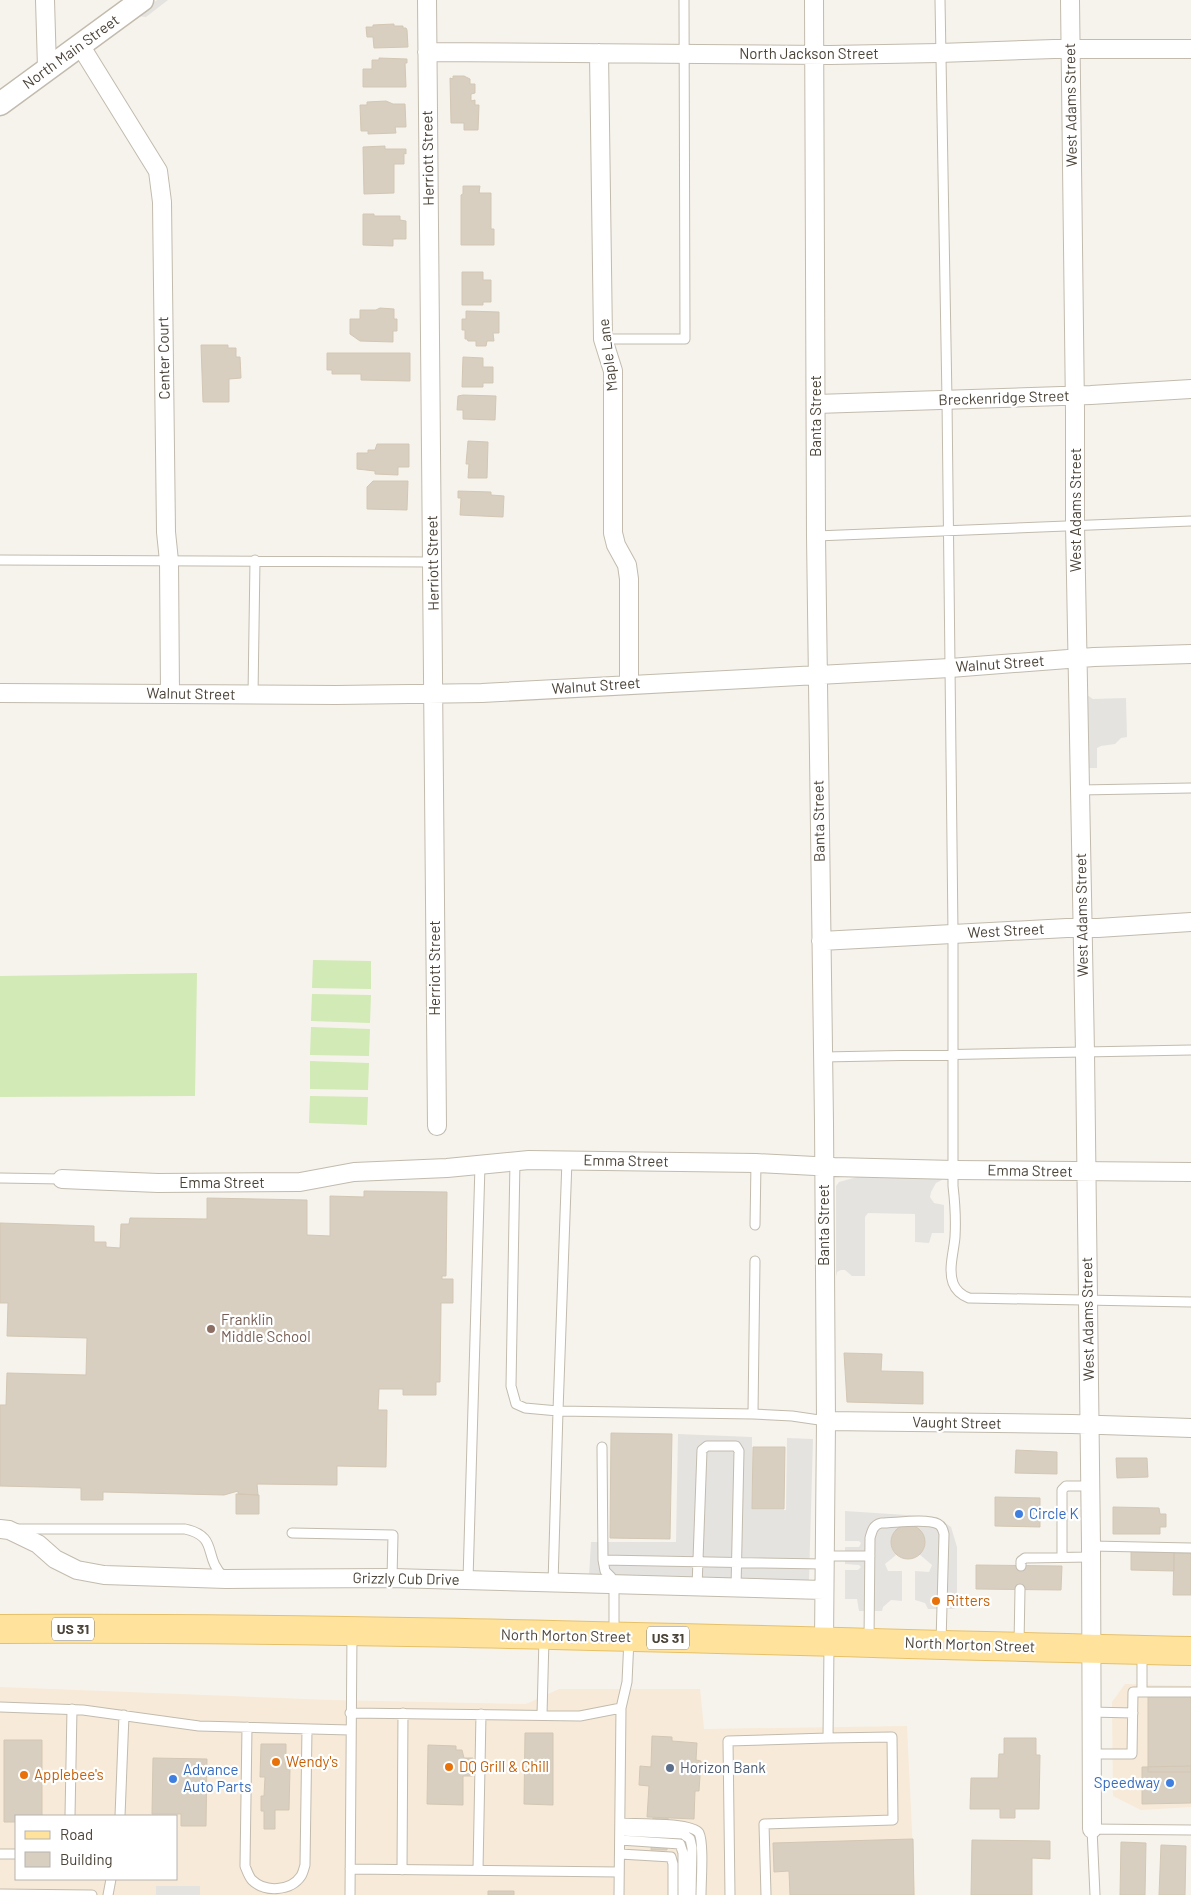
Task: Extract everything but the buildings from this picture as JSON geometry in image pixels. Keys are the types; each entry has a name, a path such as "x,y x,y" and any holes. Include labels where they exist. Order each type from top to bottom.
{"main road":[{"name":"North Morton Street","path":"0,1629 146,1628 826,1641 1191,1651"}],"street":[{"path":"45,0 47,68"},
{"name":"North Main Street","path":"0,104 142,0"},
{"name":"Herriott Street","path":"427,0 437,1126"},
{"name":"Banta Street","path":"814,0 816,536 826,1421 823,1590 826,1641"},
{"name":"West Adams Street","path":"1070,0 1075,525 1088,1301 1092,1829"},
{"name":"Center Court","path":"80,45 158,171 162,202 170,694"},
{"name":"North Jackson Street","path":"427,52 814,55 1071,49 1191,49"},
{"name":"Maple Lane","path":"598,53 603,339 613,371 612,533 627,565 629,579 629,684"},
{"name":"Breckenridge Street","path":"816,404 1191,389"},
{"name":"Walnut Street","path":"0,693 433,694 950,668 1078,658 1191,654"},
{"name":"West Street","path":"821,941 1191,922"},
{"name":"Emma Street","path":"62,1179 158,1183 300,1182 354,1172 447,1168 515,1161 567,1160 756,1162 954,1170 1191,1172"},
{"name":"Vaught Street","path":"826,1421 1089,1424 1191,1428"},
{"name":"Grizzly Cub Drive","path":"5,1530 38,1544 55,1559 77,1570 104,1575 226,1579 392,1578 823,1590"}],"lane":[{"path":"603,339 685,339 684,0"},
{"path":"940,0 939,53 947,400 953,933 955,1236 951,1272 957,1291 969,1298 1191,1302"},
{"path":"816,536 1191,521"},
{"path":"0,560 432,562"},
{"path":"253,695 255,560"},
{"path":"1080,790 1191,788"},
{"path":"823,1057 953,1053 1085,1053 1191,1050"},
{"path":"554,1584 567,1160"},
{"path":"515,1161 511,1386 516,1404 525,1408 558,1411 753,1414 792,1416 826,1421"},
{"path":"755,1225 756,1162"},
{"path":"468,1580 480,1165"},
{"path":"0,1178 62,1179"},
{"path":"753,1414 755,1262"},
{"path":"697,1587 702,1450 706,1446 736,1446 739,1451 736,1588"},
{"path":"602,1447 603,1560 606,1571 614,1585 628,1682 621,1708 619,1895"},
{"path":"1062,1557 1062,1490 1066,1486 1090,1486"},
{"path":"869,1642 870,1538 872,1530 876,1524 929,1522 941,1527 944,1534 941,1644"},
{"path":"5,1530 47,1528 175,1529 198,1532 206,1539 213,1564 226,1579"},
{"path":"292,1533 393,1535 392,1578"},
{"path":"1021,1566 1021,1560 1025,1558 1062,1557 1091,1552 1191,1548"},
{"path":"603,1560 736,1562 823,1560 870,1556"},
{"path":"1018,1646 1020,1589"},
{"path":"350,1895 352,1632"},
{"path":"542,1715 544,1636"},
{"path":"826,1641 828,1738"},
{"path":"1142,1650 1142,1692"},
{"path":"1091,1754 1132,1754 1133,1692 1191,1692"},
{"path":"0,1707 72,1709 199,1726 350,1730"},
{"path":"350,1712 580,1716 621,1708"},
{"path":"70,1815 72,1709"},
{"path":"1090,1712 1133,1713"},
{"path":"402,1870 403,1713"},
{"path":"478,1870 481,1714"},
{"path":"120,1815 124,1715"},
{"path":"247,1727 245,1866 252,1880 264,1888 278,1889 290,1886 301,1877 305,1865 307,1729"},
{"path":"730,1895 728,1741 892,1737 894,1820 764,1824 766,1895"},
{"path":"620,1831 683,1826 695,1829 699,1834 701,1845 701,1895"},
{"path":"1096,1895 1092,1829 1191,1830"},
{"path":"620,1831 680,1844 683,1853 682,1895"},
{"path":"620,1831 683,1834 690,1838 692,1848 691,1895"},
{"path":"0,1854 15,1854"},
{"path":"620,1854 671,1857 673,1864 673,1895"},
{"path":"350,1869 619,1872"},
{"path":"108,1895 112,1880"},
{"path":"0,1894 92,1895"}],"shaded area":[{"path":"157,0 168,0 146,17 136,16"},
{"path":"1087,695 1093,699 1126,698 1127,737 1121,738 1115,744 1097,748 1097,768 1088,768"},
{"path":"942,1176 942,1180 936,1183 930,1197 934,1203 944,1205 944,1233 932,1233 929,1243 915,1242 915,1214 868,1213 865,1217 865,1276 852,1276 845,1270 841,1270 837,1272 836,1277 836,1186 839,1182 857,1177"},
{"path":"678,1434 752,1437 752,1510 786,1510 787,1438 813,1439 809,1580 589,1576 591,1542 676,1542"},
{"path":"845,1511 937,1517 951,1527 957,1547 957,1601 953,1601 955,1609 928,1609 925,1603 915,1600 915,1571 929,1572 932,1565 919,1554 924,1545 922,1534 919,1530 909,1526 903,1526 894,1532 891,1542 896,1555 885,1564 888,1571 902,1571 902,1601 891,1600 883,1607 882,1611 859,1611 857,1599 845,1599 845,1570 858,1570 861,1567 859,1565 845,1564 845,1547 859,1547 861,1543 859,1541 845,1541"},
{"path":"1125,1684 1191,1686 1191,1807 1141,1810 1113,1796 1112,1702"},
{"path":"0,1687 330,1700 526,1704 559,1689 700,1689 704,1729 907,1726 915,1895 0,1895"},
{"path":"156,1886 200,1886 200,1895 156,1895"}],"green space":[{"path":"313,960 371,961 371,989 312,988"},
{"path":"197,973 195,1096 0,1097 0,976"},
{"path":"312,994 371,995 370,1023 311,1021"},
{"path":"311,1027 370,1029 369,1056 310,1055"},
{"path":"310,1061 369,1063 368,1090 310,1089"},
{"path":"310,1096 368,1097 367,1125 309,1123"}],"place":[{"name":"Franklin Middle School","path":"211,1329"},
{"name":"Circle K","path":"1019,1514"},
{"name":"Ritters","path":"936,1601"},
{"name":"Wendy's","path":"276,1762"},
{"name":"DQ Grill & Chill","path":"449,1767"},
{"name":"Horizon Bank","path":"670,1768"},
{"name":"Applebee's","path":"24,1775"},
{"name":"Advance Auto Parts","path":"173,1779"},
{"name":"Speedway","path":"1170,1783"}]}
